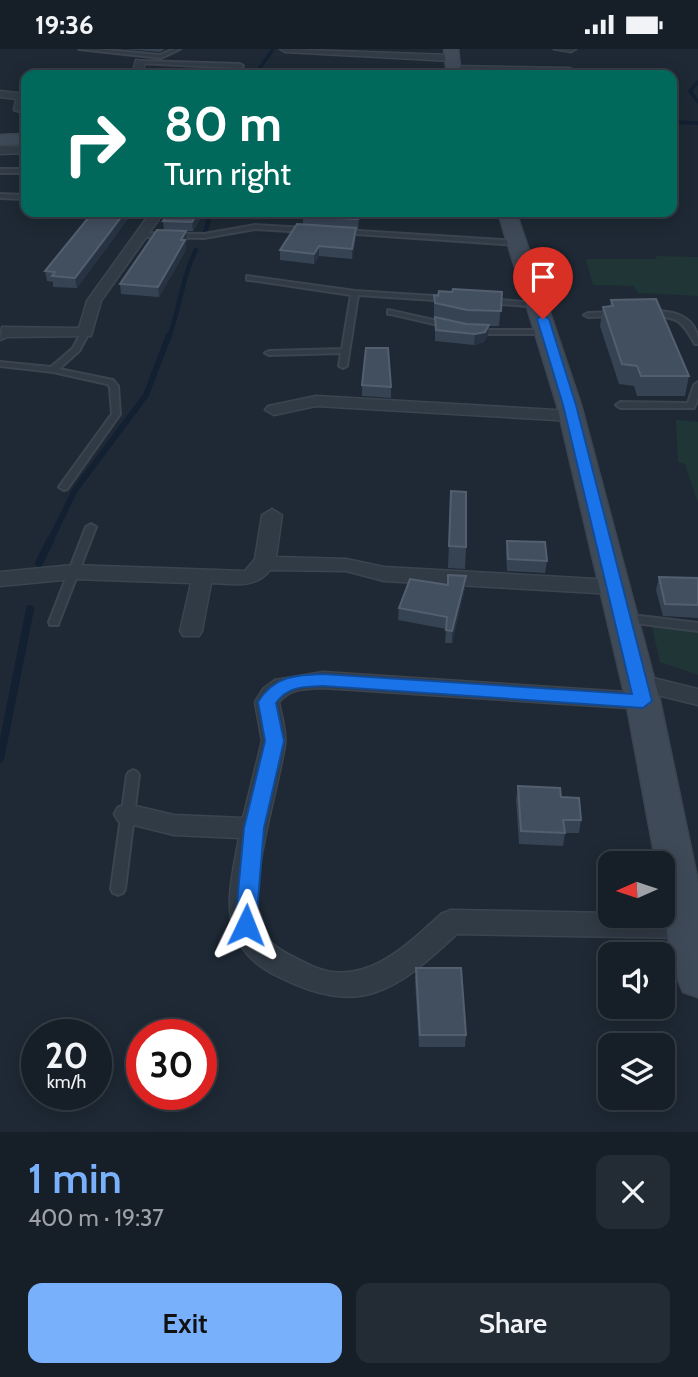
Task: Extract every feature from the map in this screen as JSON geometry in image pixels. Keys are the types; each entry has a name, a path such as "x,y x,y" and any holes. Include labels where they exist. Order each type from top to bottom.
{"main road":[{"path":"0,134 21,133"},
{"path":"0,140 21,139"},
{"path":"509,217 572,416 640,691 698,979"}],"street":[{"path":"285,49 555,70"},
{"path":"559,49 571,49"},
{"path":"138,70 139,62"},
{"path":"0,94 21,96"},
{"path":"0,150 21,150"},
{"path":"1,333 85,333 94,301 154,217"},
{"path":"274,410 316,401 572,416"},
{"path":"0,579 73,572 249,578 261,570 265,563 272,515"},
{"path":"265,563 346,565 384,574 614,587"},
{"path":"191,631 202,578"},
{"path":"687,926 452,922 410,960 367,986 319,984 255,947 246,925 254,828 274,741 267,702 278,688 288,684 323,680 640,691 698,697"},
{"path":"127,814 180,828 254,828"}],"lane":[{"path":"81,49 161,57 178,49"},
{"path":"139,62 194,63 240,70"},
{"path":"193,70 194,63"},
{"path":"0,171 21,171"},
{"path":"0,196 21,197"},
{"path":"141,235 204,236 255,227 310,230"},
{"path":"338,232 519,243"},
{"path":"250,278 355,293 460,300"},
{"path":"342,366 355,293"},
{"path":"473,300 543,319"},
{"path":"391,312 453,327"},
{"path":"636,314 672,313 690,326 698,342"},
{"path":"588,315 624,314"},
{"path":"466,330 543,319"},
{"path":"53,370 76,349 85,333"},
{"path":"269,353 344,351"},
{"path":"0,364 53,370 110,382 114,386 116,414 64,487"},
{"path":"620,405 691,406 698,385"},
{"path":"54,622 91,527"},
{"path":"622,618 698,627"},
{"path":"118,889 133,775"}],"green space":[{"path":"655,256 698,257 698,296 638,293 634,286 593,285 586,259 656,259"},
{"path":"676,420 698,422 698,503 685,464 678,462"},
{"path":"651,623 698,629 698,675 660,662"}],"building":[{"path":"89,217 121,217 75,278 52,276 55,272 45,271"},
{"path":"167,217 195,217 192,222 163,221"},
{"path":"321,217 359,217 358,219"},
{"path":"297,224 356,228 352,249 319,246 314,254 280,250"},
{"path":"157,230 186,231 181,240 185,240 158,287 120,284"},
{"path":"453,289 502,292 501,311 467,310 435,303 434,295 438,296 439,291 452,292"},
{"path":"656,299 689,376 641,376 637,366 622,364 603,307 613,306 611,300"},
{"path":"435,317 466,324 489,325 485,332 475,334 436,330"},
{"path":"366,348 388,348 391,387 362,385"},
{"path":"451,491 466,492 466,547 449,546"},
{"path":"507,541 545,542 547,561 508,559"},
{"path":"448,575 466,576 452,631 446,630 447,617 399,608 410,579 448,585"},
{"path":"659,577 698,578 698,605 665,604"},
{"path":"518,786 560,788 561,797 579,798 581,820 563,820 565,833 521,831"},
{"path":"416,968 461,968 466,1035 420,1035"}],"waterway":[{"path":"258,70 273,49"},
{"path":"698,82 690,91 698,102"},
{"path":"677,122 698,123"},
{"path":"205,233 210,217"},
{"path":"169,337 187,271 196,250"},
{"path":"50,541 75,490 146,395 169,335"},
{"path":"39,563 50,541"},
{"path":"0,759 30,609"}],"route":[{"path":"246,925 245,903 254,828 274,741 267,702 269,695 278,688 299,681 323,680 367,685 643,701 569,405 543,319"}]}
